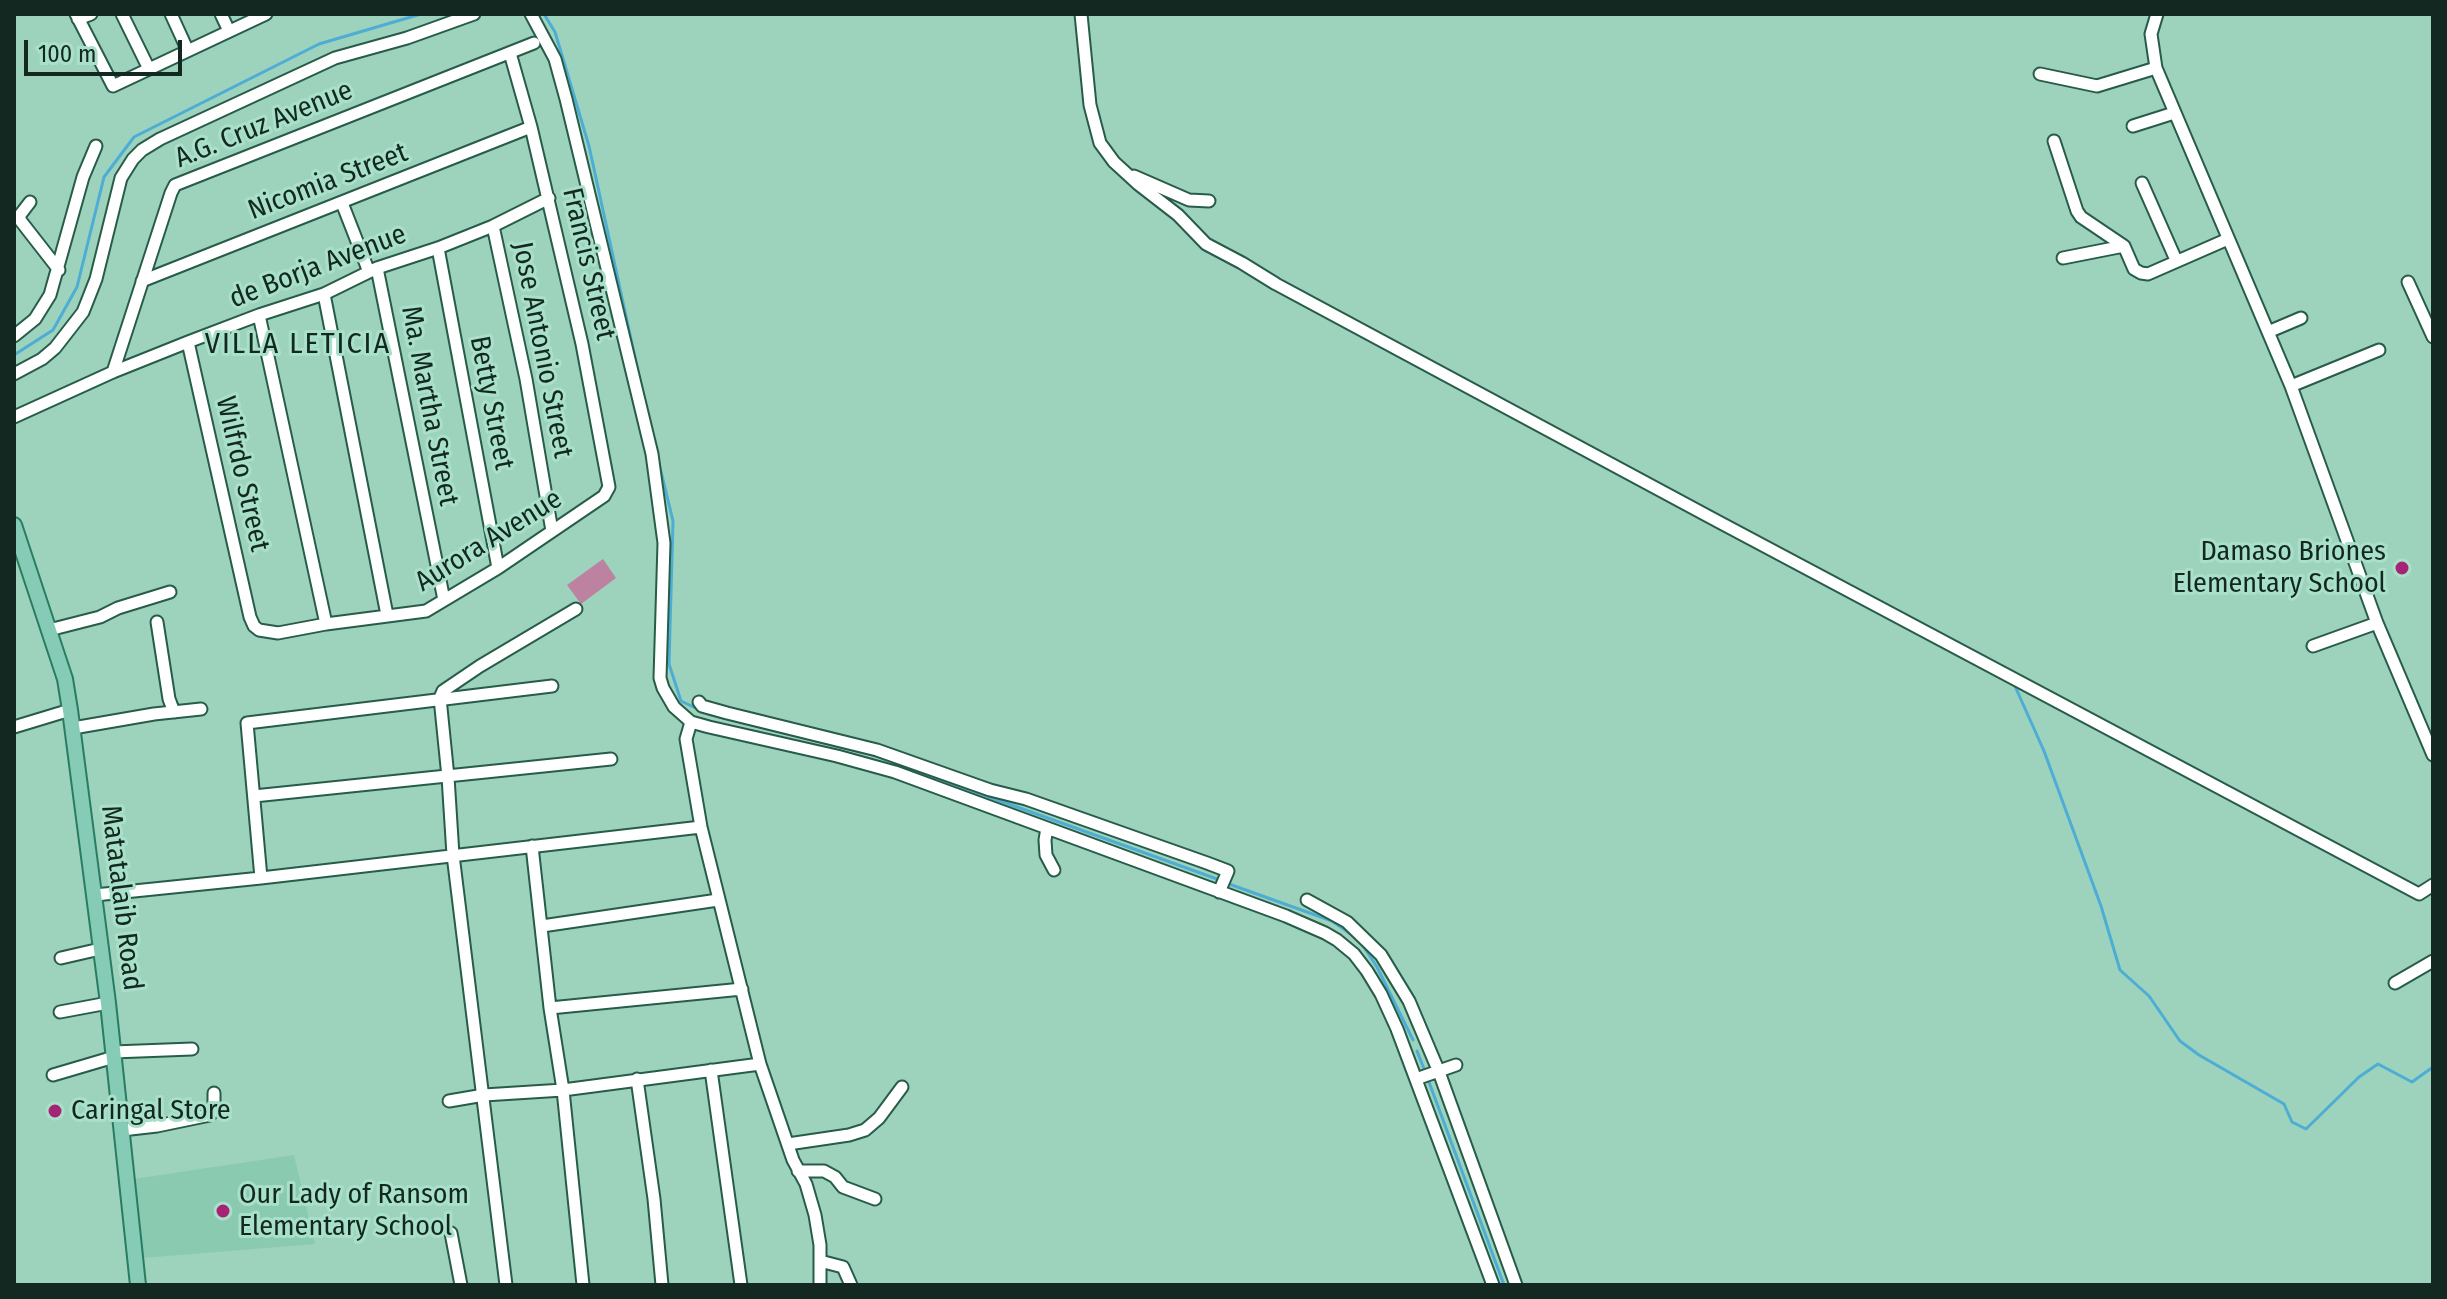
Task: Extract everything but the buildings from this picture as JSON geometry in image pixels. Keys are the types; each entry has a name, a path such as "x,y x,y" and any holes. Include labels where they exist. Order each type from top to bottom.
{"main road":[{"name":"Matatalaib Road","path":"14,525 65,679 73,728 108,1003 138,1285"}],"street":[{"path":"91,14 77,17 112,86 266,14"},
{"path":"122,14 149,69"},
{"path":"171,14 187,49"},
{"path":"221,14 229,31"},
{"path":"14,374 55,348 83,312 96,279 121,178 142,150 335,58 407,38 474,14"},
{"path":"531,14 555,59 652,454 664,543 660,678 674,707 691,722 866,764 1047,828 1309,925 1347,947 1381,994 1405,1049 1493,1285"},
{"path":"1081,14 1090,105 1100,143 1114,162 1178,215 1206,244 2433,901"},
{"path":"2157,14 2151,34 2156,68 2291,386 2377,623 2433,755"},
{"name":"A.G. Cruz Avenue","path":"113,372 171,193 179,182 534,43"},
{"name":"Francis Street","path":"510,53 549,198 582,344 609,487"},
{"path":"2040,74 2097,86 2156,68"},
{"path":"2133,126 2174,113"},
{"name":"Nicomia Street","path":"142,281 531,127"},
{"path":"2054,141 2077,211 2081,217 2124,246 2134,269 2141,273 2148,274 2228,239"},
{"path":"14,336 35,319 46,304 59,270 83,177 96,146"},
{"path":"1126,173 1189,200 1209,201"},
{"path":"2142,183 2176,260"},
{"name":"de Borja Avenue","path":"14,417 188,342 324,294 373,270 493,226 549,198"},
{"path":"30,202 20,215 20,220 59,270"},
{"name":"Ma. Martha Street","path":"342,203 373,270 444,600"},
{"name":"Jose Antonio Street","path":"493,226 526,379 552,531"},
{"path":"2063,258 2124,246"},
{"name":"Betty Street","path":"438,248 498,568"},
{"path":"2408,282 2433,337"},
{"path":"324,294 387,615"},
{"path":"259,315 326,624"},
{"path":"2268,332 2301,318"},
{"name":"Wilfrdo Street","path":"188,342 250,617"},
{"path":"2291,386 2379,350"},
{"name":"Aurora Avenue","path":"250,617 254,626 265,633 292,632 326,624 426,611 498,568 604,496 609,487"},
{"path":"49,630 100,617 118,608 170,592"},
{"path":"506,1285 453,855 440,698 443,691 480,666 576,609"},
{"path":"157,622 169,699 174,712"},
{"path":"2313,646 2377,623"},
{"path":"261,878 246,725 249,722 552,686"},
{"path":"699,702 702,706 727,713 877,750 1207,863 1228,871 1219,892"},
{"path":"73,728 201,709"},
{"path":"14,727 70,710"},
{"path":"691,722 686,739 701,827 760,1064 815,1215 820,1285"},
{"path":"254,796 611,759"},
{"path":"95,895 701,827"},
{"path":"1047,828 1046,855 1054,870"},
{"path":"532,846 550,1008 563,1090 583,1285"},
{"path":"2419,894 2433,885"},
{"path":"542,926 718,900"},
{"path":"1307,900 1347,922 1381,955 1409,1001 1439,1072 1516,1285"},
{"path":"61,958 100,949"},
{"path":"2395,983 2433,961"},
{"path":"550,1008 742,989"},
{"path":"60,1012 108,1003"},
{"path":"1405,1049 1426,1041"},
{"path":"53,1075 114,1055 192,1049"},
{"path":"449,1101 484,1095 563,1090 760,1064"},
{"path":"1416,1079 1456,1065"},
{"path":"711,1070 741,1285"},
{"path":"637,1079 654,1199 662,1285"},
{"path":"788,1144 865,1130 879,1118 902,1087"},
{"path":"122,1130 210,1115 214,1109 214,1093"},
{"path":"798,1171 824,1171 835,1177 843,1187 875,1199"},
{"path":"451,1233 461,1285"},
{"path":"820,1261 843,1267 851,1285"}],"shaded area":[{"path":"603,559 616,578 581,604 567,585"},
{"name":"Our Lady of Ransom Elementary School","path":"294,1155 315,1244 143,1258 134,1179"}],"waterway":[{"path":"14,355 53,330 77,287 104,177 134,137 319,44 421,14"},
{"path":"544,14 555,32 589,146 641,385"},
{"path":"657,455 673,521 669,664 681,701 708,714 873,755 1217,879"},
{"path":"2014,684 2044,751 2101,906 2120,970 2149,996 2180,1041 2284,1104 2292,1122 2306,1129 2359,1077 2378,1064 2412,1082 2433,1067"},
{"path":"1229,884 1332,921 1355,937"},
{"path":"1360,941 1377,967 1413,1040"},
{"path":"1417,1051 1426,1074"},
{"path":"1429,1082 1504,1285"}],"place":[{"name":"Damaso Briones Elementary School","path":"2402,568"},
{"name":"Caringal Store","path":"55,1111"},
{"name":"Our Lady of Ransom Elementary School","path":"223,1211"}],"district":[{"name":"VILLA LETICIA","path":"298,345"}]}
